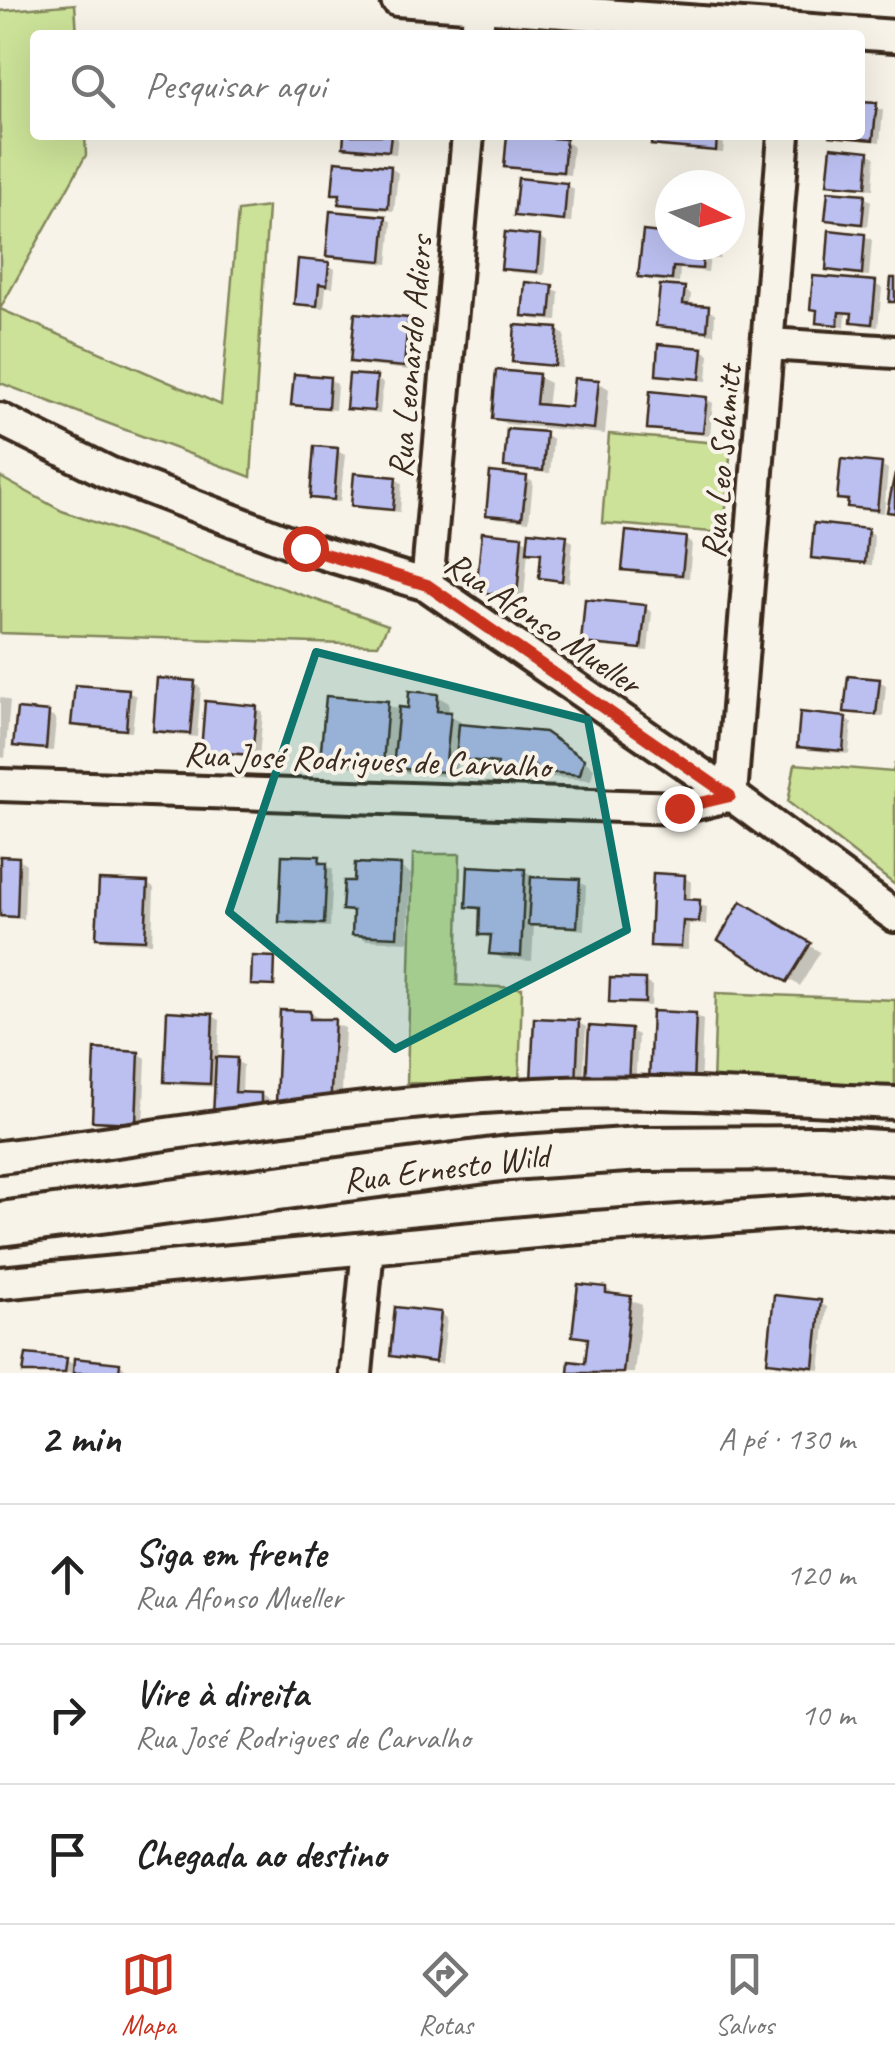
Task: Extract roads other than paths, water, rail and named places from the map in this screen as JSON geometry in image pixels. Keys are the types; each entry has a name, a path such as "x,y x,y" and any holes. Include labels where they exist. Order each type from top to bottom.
{"main road":[{"name":"Rua Ernesto Wild","path":"0,1224 509,1158 641,1149 820,1148 895,1153"}],"street":[{"path":"398,0 479,13 759,30"},
{"path":"865,35 895,36"},
{"name":"Rua Leonardo Adiers","path":"427,585 468,140"},
{"name":"Rua Leo Schmitt","path":"730,796 784,140"},
{"path":"768,344 895,352"},
{"name":"Rua Afonso Mueller","path":"0,420 109,473 305,548 427,585 895,916"},
{"name":"Rua José Rodrigues de Carvalho","path":"0,785 679,808 730,796"},
{"path":"0,1158 353,1110 538,1094 743,1096 895,1103"},
{"path":"0,1283 567,1228 832,1210 895,1215"},
{"path":"356,1373 368,1248"}]}
